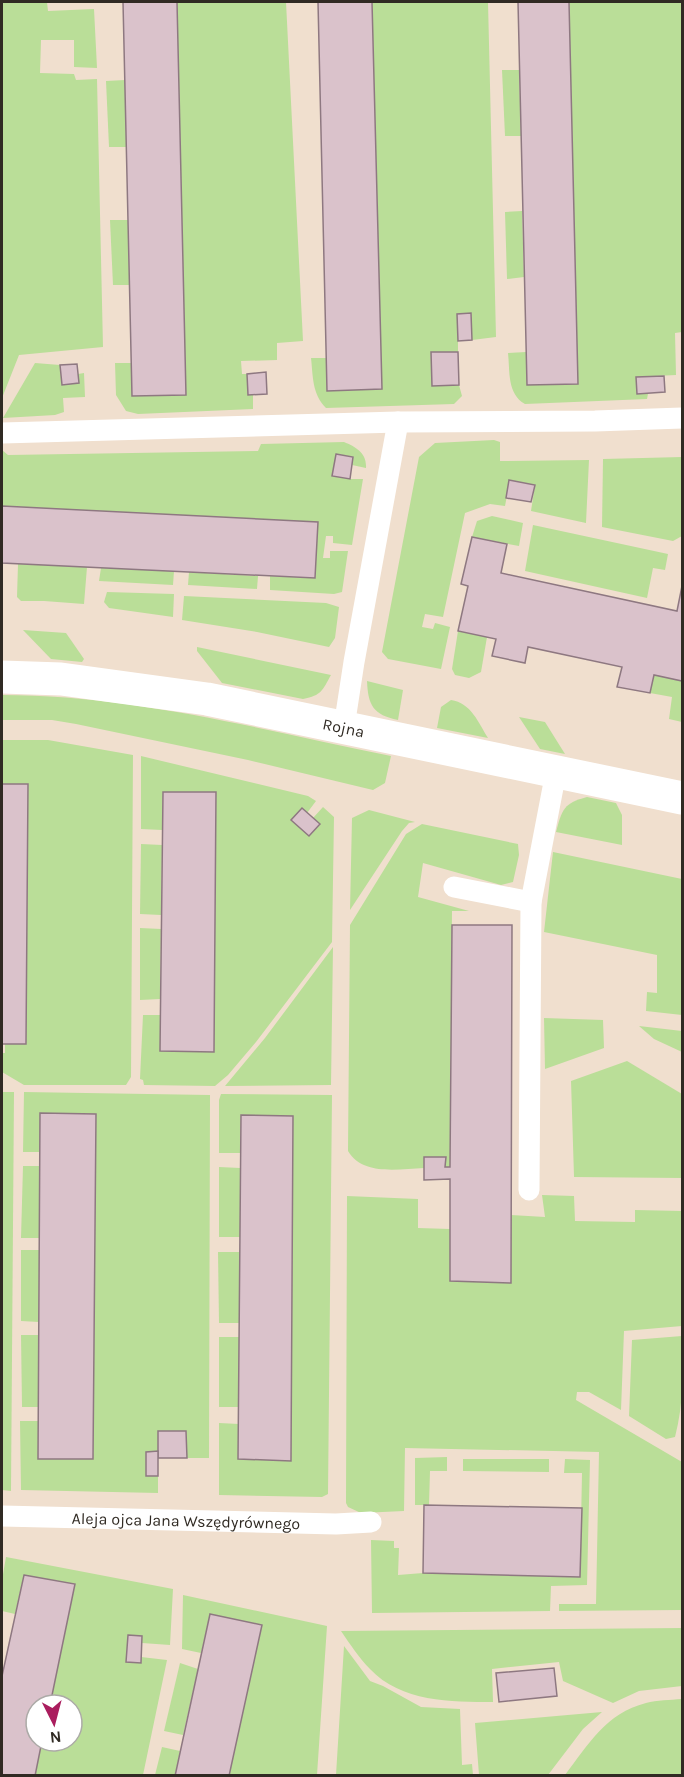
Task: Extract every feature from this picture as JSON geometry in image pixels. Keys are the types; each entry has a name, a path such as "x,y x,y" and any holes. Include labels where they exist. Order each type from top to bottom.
{"street":[{"name":"Rojna","path":"2,677 61,679 207,699 682,798"}],"lane":[{"path":"2,434 398,422 595,421 682,417"},
{"path":"344,727 398,422"},
{"path":"529,1190 531,902 556,772"},
{"path":"454,887 531,902"},
{"name":"Aleja ojca Jana Wszędyrównego","path":"2,1516 336,1524 371,1522"}],"green space":[{"path":"2,2 47,2 48,11 94,9 97,68 74,67 74,40 41,40 40,73 74,74 76,80 97,79 103,347 19,355 2,398"},
{"path":"177,2 286,2 303,341 277,343 277,360 241,361 242,374 247,374 248,395 253,394 253,409 138,414 126,411 116,395 115,363 132,363 133,396 186,395"},
{"path":"372,2 488,2 496,337 472,340 471,314 458,314 458,352 432,353 432,386 459,385 462,396 454,404 326,408 318,397 314,384 311,358 327,358 382,389"},
{"path":"569,2 682,2 682,332 675,333 676,375 636,377 637,393 648,394 647,399 525,404 519,400 510,382 508,353 526,352 527,385 578,384"},
{"path":"502,70 519,70 521,136 505,136"},
{"path":"125,80 127,147 109,147 106,81"},
{"path":"522,211 524,277 507,279 505,212"},
{"path":"110,220 128,220 130,285 113,285"},
{"path":"35,363 60,365 62,385 78,383 78,374 84,373 85,397 63,398 64,412 55,415 3,418"},
{"path":"494,440 500,442 500,461 589,460 586,523 531,511 535,485 510,480 505,506 490,504 465,513 443,617 425,614 422,627 433,629 435,623 450,627 441,669 388,659 382,652 419,457 435,443"},
{"path":"344,442 363,454 366,468 352,465 353,457 336,454 332,476 363,479 352,545 333,543 333,536 326,536 323,558 330,558 330,551 348,551 342,592 334,594 270,590 270,576 315,578 318,522 2,506 2,450 8,455 258,451 261,444"},
{"path":"682,457 682,536 673,541 602,527 603,459"},
{"path":"492,516 523,523 519,546 472,537 477,521"},
{"path":"533,525 668,554 665,570 653,568 647,598 525,571"},
{"path":"18,564 87,567 84,604 21,601 17,597"},
{"path":"101,568 174,571 173,585 99,581"},
{"path":"189,572 258,576 257,589 188,585"},
{"path":"107,592 174,594 173,617 109,608 104,602"},
{"path":"184,596 326,603 339,607 335,638 329,647 182,620"},
{"path":"23,630 66,633 84,659 82,662 51,659"},
{"path":"458,631 487,637 481,672 469,678 455,675 452,669"},
{"path":"197,647 331,675 321,692 303,699 222,683 197,651"},
{"path":"654,675 682,681 682,722 669,719 672,697 650,693"},
{"path":"367,681 403,690 398,720 377,712 369,697"},
{"path":"2,695 100,701 149,707 391,756 385,783 373,790 248,760 76,724 52,720 2,720"},
{"path":"451,700 469,709 488,738 437,728 441,707"},
{"path":"519,717 545,722 565,754 540,749"},
{"path":"2,740 48,740 133,755 131,1077 126,1085 24,1085 2,1072 2,1053 5,1053 5,1044 26,1043 28,784 2,784"},
{"path":"141,756 308,796 316,801 307,813 302,808 309,836 320,825 313,818 323,807 334,817 332,942 256,1042 228,1075 215,1086 144,1085 143,1080 140,1079 143,1015 160,1015 160,1051 214,1052 216,793 163,792 162,830 141,829"},
{"path":"587,797 616,803 622,815 622,845 556,832 565,808"},
{"path":"369,810 415,822 409,823 402,831 350,910 352,818"},
{"path":"422,824 518,844 519,855 513,882 501,885 423,863 418,897 469,911 452,911 450,1167 445,1167 445,1157 424,1157 424,1168 392,1170 372,1168 355,1159 348,1151 350,925 406,834"},
{"path":"141,844 162,845 161,915 140,914"},
{"path":"553,852 682,879 682,1015 646,1011 647,992 657,993 657,955 544,932"},
{"path":"140,928 161,929 160,999 140,1000"},
{"path":"333,947 331,1085 225,1086 265,1038"},
{"path":"544,1018 603,1020 604,1048 545,1069"},
{"path":"639,1026 682,1031 682,1052 654,1039"},
{"path":"627,1061 682,1094 682,1178 574,1177 571,1081"},
{"path":"2,1092 14,1092 11,1491 2,1490"},
{"path":"24,1092 210,1095 209,1458 187,1458 186,1431 158,1431 158,1451 146,1452 147,1476 158,1476 158,1493 21,1490 20,1421 38,1421 38,1459 93,1459 96,1114 40,1113 40,1152 23,1152"},
{"path":"221,1094 332,1095 328,1494 322,1497 219,1495 219,1423 239,1424 291,1460 293,1116 241,1115 240,1153 219,1153"},
{"path":"23,1166 40,1166 39,1238 21,1238"},
{"path":"219,1167 240,1168 240,1237 219,1237"},
{"path":"542,1195 574,1196 575,1221 635,1222 635,1210 682,1211 682,1326 624,1331 621,1410 589,1392 577,1392 576,1400 682,1462 682,1610 559,1611 559,1604 596,1604 599,1452 405,1448 404,1511 361,1513 348,1507 346,1503 347,1196 418,1199 418,1228 450,1229 450,1281 511,1283 511,1215 545,1217"},
{"path":"21,1250 39,1250 39,1322 21,1321"},
{"path":"218,1252 240,1252 239,1323 219,1323"},
{"path":"21,1335 38,1335 38,1407 22,1407"},
{"path":"682,1336 683,1374 680,1412 675,1437 666,1439 629,1416 632,1340"},
{"path":"219,1337 239,1337 239,1407 219,1407"},
{"path":"447,1457 447,1471 430,1471 429,1505 415,1505 415,1458"},
{"path":"463,1459 549,1459 549,1472 463,1471"},
{"path":"565,1459 590,1460 587,1585 551,1586 550,1611 372,1613 371,1540 394,1541 394,1548 399,1548 398,1575 423,1573 580,1577 582,1473 564,1473"},
{"path":"6,1557 173,1589 170,1645 142,1643 142,1636 128,1635 126,1662 141,1657 167,1660 143,1775 35,1775 40,1753 84,1753 84,1693 52,1693 75,1584 24,1575 15,1614 2,1611 2,1580"},
{"path":"183,1595 327,1626 317,1775 229,1775 261,1625 210,1614 201,1653 182,1649"},
{"path":"682,1628 682,1686 639,1691 613,1703 563,1681 559,1662 492,1669 493,1702 444,1700 411,1694 382,1680 358,1656 341,1631"},
{"path":"344,1646 370,1681 421,1707 460,1709 462,1765 472,1764 473,1775 336,1775"},
{"path":"180,1663 198,1669 183,1735 164,1731"},
{"path":"682,1699 682,1775 565,1775 599,1732 620,1714 646,1703"},
{"path":"602,1712 583,1729 548,1775 479,1775 475,1723"},
{"path":"162,1747 180,1751 175,1775 155,1775"}],"building":[{"path":"123,2 177,2 186,395 132,396"},
{"path":"318,2 372,2 382,389 327,391"},
{"path":"518,2 569,2 578,384 527,385"},
{"path":"471,313 472,340 458,341 457,314"},
{"path":"431,352 458,352 459,385 432,386"},
{"path":"77,364 79,383 62,385 60,365"},
{"path":"266,372 267,394 248,395 247,374"},
{"path":"664,376 665,392 637,394 636,377"},
{"path":"336,454 353,457 350,479 332,476"},
{"path":"509,480 535,485 531,502 506,498"},
{"path":"2,506 318,522 315,578 2,563"},
{"path":"472,537 507,544 501,573 677,611 682,586 682,681 654,675 650,693 617,687 622,667 528,647 525,663 492,656 496,639 458,631 468,586 461,584"},
{"path":"2,784 28,784 26,1044 2,1044"},
{"path":"163,792 216,792 214,1052 160,1051"},
{"path":"302,808 320,824 309,836 291,820"},
{"path":"452,925 512,925 511,1283 450,1281 450,1179 424,1180 424,1157 446,1157 445,1167 450,1167"},
{"path":"40,1113 96,1114 93,1459 38,1459"},
{"path":"241,1115 293,1116 291,1461 238,1459"},
{"path":"158,1431 186,1431 187,1458 158,1458"},
{"path":"158,1451 158,1476 146,1476 146,1452"},
{"path":"424,1505 582,1508 580,1577 423,1573"},
{"path":"24,1575 75,1584 52,1693 24,1693 24,1753 40,1753 35,1776 2,1776 2,1676"},
{"path":"210,1614 262,1625 229,1776 175,1776"},
{"path":"128,1635 142,1636 141,1663 126,1662"},
{"path":"554,1668 557,1696 499,1702 496,1673"}]}
